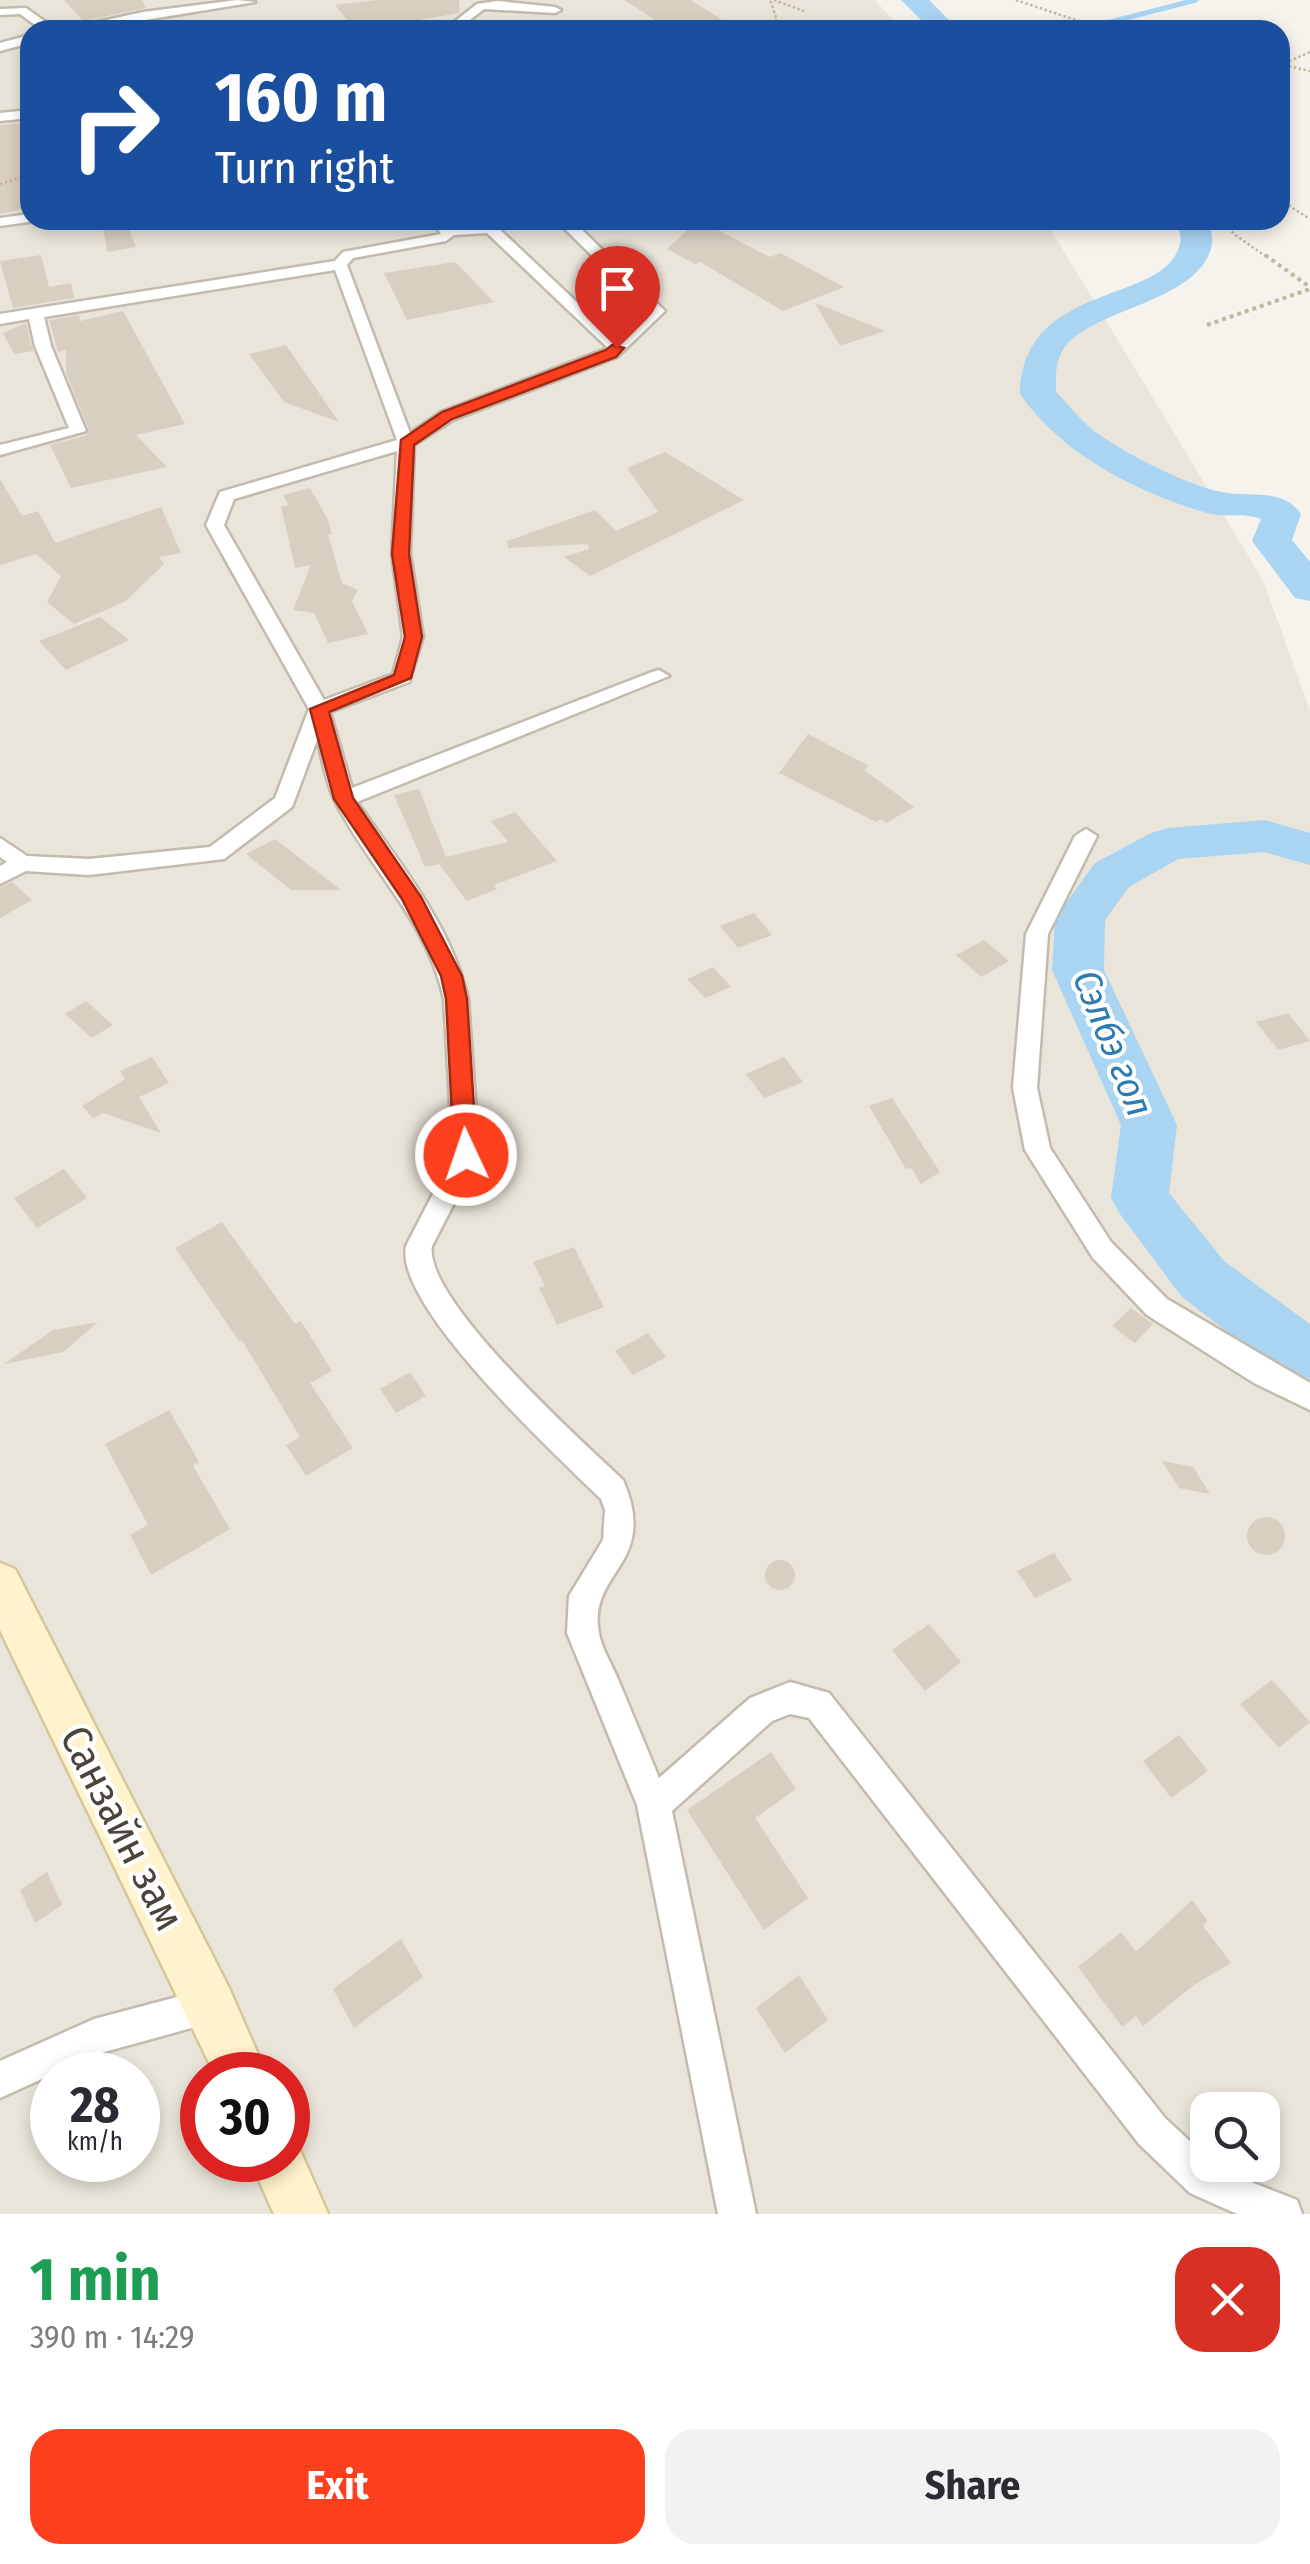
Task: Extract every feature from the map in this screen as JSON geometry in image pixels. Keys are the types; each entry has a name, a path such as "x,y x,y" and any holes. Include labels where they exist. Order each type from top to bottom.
{"main road":[{"name":"Санзайн зам","path":"0,1584 230,2052"},
{"path":"287,2182 301,2214"}],"street":[{"path":"117,20 250,2"},
{"path":"463,20 481,6 497,4 556,10"},
{"path":"0,12 22,10 36,20"},
{"path":"0,318 340,264 348,256 446,237 445,230"},
{"path":"491,230 617,348"},
{"path":"574,230 656,310 611,354 447,416 406,443 226,496 215,524 320,709 344,799 411,897 451,976 456,999 466,1155 461,1177 420,1241 417,1260 422,1276 477,1354 612,1490 620,1510 618,1543 585,1596 583,1633 654,1804 736,2214"},
{"path":"0,876 22,863 90,866 216,854 284,802 320,709 402,678 413,637 401,554 406,443 340,264"},
{"path":"0,450 78,432 43,346 35,313"},
{"path":"344,799 659,676"},
{"path":"1086,836 1037,934 1025,1088 1038,1150 1102,1250 1157,1308 1264,1374 1310,1397"},
{"path":"0,845 22,863"},
{"path":"654,1804 761,1709 790,1698 818,1704 1152,2131 1203,2180 1283,2214"},
{"path":"0,2080 94,2037 210,2006"}],"path":[{"path":"772,0 804,11"},
{"path":"1016,0 1076,20"},
{"path":"1231,230 1310,288"},
{"path":"1206,324 1310,288"}],"shaded area":[{"path":"0,0 875,0 893,20 20,20 20,230 1051,230 1263,580 1310,711 1310,2214 0,2214"}],"building":[{"path":"64,0 142,0 146,8 88,20 82,20"},
{"path":"377,0 459,0 460,13 417,20 347,20 335,5"},
{"path":"624,0 691,0 722,20 655,20"},
{"path":"20,123 20,210 0,214 0,125"},
{"path":"104,230 129,230 136,247 107,252"},
{"path":"687,230 717,230 770,257 780,253 844,287 783,311 700,262 695,264 667,249"},
{"path":"41,255 49,287 71,283 74,298 13,308 0,261"},
{"path":"455,262 494,302 407,320 384,273"},
{"path":"815,303 885,331 840,346"},
{"path":"123,311 185,424 136,435 167,467 71,488 50,445 87,435 89,430 66,373 66,350 58,352 49,320 79,315 80,321"},
{"path":"26,323 33,351 14,354 3,333"},
{"path":"286,345 339,422 284,402 249,354"},
{"path":"665,452 744,500 590,576 564,557 589,549 588,544 508,548 507,541 595,510 616,531 658,512 627,468"},
{"path":"0,479 22,516 38,511 55,543 161,507 181,553 159,557 164,564 126,601 74,624 47,602 61,576 36,554 0,565"},
{"path":"310,488 328,520 332,534 328,535 342,583 358,590 352,601 368,634 328,643 314,613 293,610 311,565 295,568 281,506 289,506 283,495"},
{"path":"100,617 129,640 66,670 39,641"},
{"path":"808,734 869,766 864,770 914,807 886,823 881,819 876,822 779,773"},
{"path":"419,789 446,857 508,842 491,821 515,812 557,861 494,885 497,889 467,901 439,864 425,867 394,795"},
{"path":"275,839 341,890 291,890 246,854"},
{"path":"12,882 32,900 0,918 0,888"},
{"path":"754,913 772,935 738,948 720,926"},
{"path":"984,940 1009,961 981,977 956,955"},
{"path":"713,967 731,987 705,998 687,979"},
{"path":"86,1001 113,1025 92,1038 65,1014"},
{"path":"1288,1013 1310,1041 1278,1050 1256,1022"},
{"path":"152,1057 169,1083 139,1097 161,1133 103,1113 93,1118 82,1106 125,1079 120,1071"},
{"path":"784,1057 803,1082 764,1098 746,1074"},
{"path":"892,1098 940,1172 921,1184 911,1168 906,1169 869,1106"},
{"path":"64,1169 87,1198 37,1228 14,1198"},
{"path":"222,1222 295,1324 301,1321 332,1371 310,1383 353,1448 306,1476 286,1445 300,1437 242,1340 239,1341 175,1248"},
{"path":"574,1247 604,1307 557,1325 539,1288 545,1286 533,1262"},
{"path":"1131,1308 1153,1324 1135,1343 1112,1326"},
{"path":"98,1322 63,1352 4,1364 53,1330"},
{"path":"648,1333 666,1357 633,1375 615,1351"},
{"path":"410,1372 426,1396 396,1413 380,1389"},
{"path":"169,1410 199,1462 193,1466 230,1529 151,1575 130,1535 148,1525 105,1444"},
{"path":"1162,1461 1193,1467 1210,1494 1179,1488"},
{"path":"1266,1517 1279,1523 1285,1536 1279,1549 1266,1555 1253,1549 1247,1536 1253,1523"},
{"path":"1054,1553 1072,1580 1035,1598 1017,1571"},
{"path":"780,1560 791,1564 795,1575 791,1586 780,1590 769,1586 765,1575 769,1564"},
{"path":"929,1624 961,1662 925,1691 892,1650"},
{"path":"1272,1680 1310,1722 1279,1748 1240,1704"},
{"path":"1179,1735 1208,1771 1171,1798 1143,1761"},
{"path":"771,1752 796,1789 755,1818 808,1898 764,1930 687,1810"},
{"path":"47,1872 62,1905 35,1923 20,1890"},
{"path":"1192,1900 1207,1920 1203,1926 1231,1963 1194,1985 1143,2026 1136,2016 1122,2027 1078,1967 1121,1932 1136,1952"},
{"path":"401,1939 423,1977 354,2028 333,1989"},
{"path":"799,1975 828,2020 785,2053 756,2008"}],"waterway":[{"name":"Сэлбэ гол","path":"914,0 936,20"},
{"path":"1118,20 1196,0"},
{"name":"Сэлбэ гол","path":"1194,230 1196,243 1187,262 1168,278 1089,316 1050,342 1041,360 1038,394 1085,442 1143,474 1217,504 1259,504 1282,514 1272,541 1310,589"},
{"name":"Сэлбэ гол","path":"1310,849 1265,836 1168,844 1112,875 1080,918 1078,970 1149,1125 1140,1198 1203,1279 1291,1345 1310,1352"}],"route":[{"path":"466,1155 456,999 451,976 411,897 344,799 320,709 402,678 413,637 401,554 406,443 447,416 611,354 617,348"}]}
